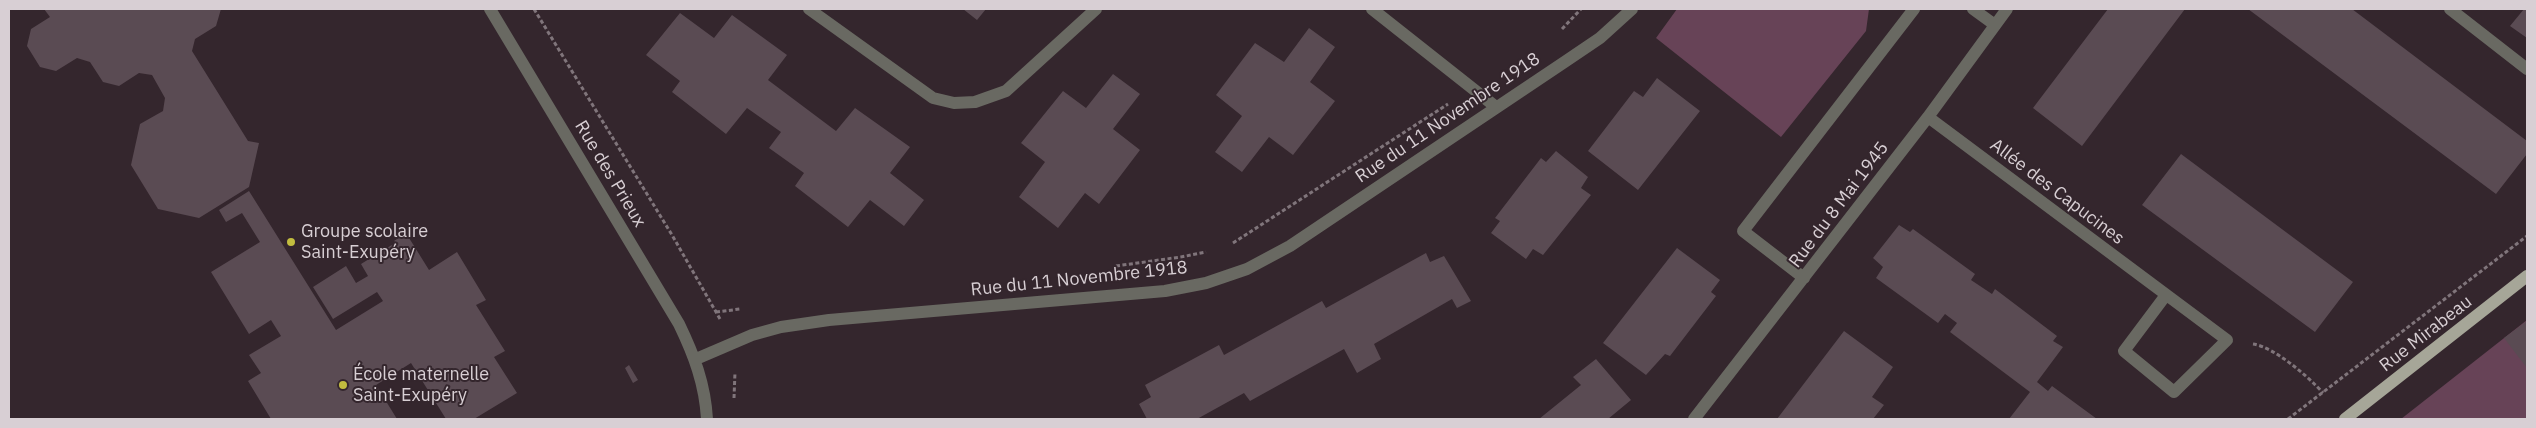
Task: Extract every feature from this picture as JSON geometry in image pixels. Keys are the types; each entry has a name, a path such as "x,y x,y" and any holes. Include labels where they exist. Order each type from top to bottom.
{"main road":[{"name":"Rue Mirabeau","path":"2345,419 2527,276"}],"street":[{"name":"Rue des Prieux","path":"490,9 678,324 696,359"},
{"path":"809,9 933,98 954,103 975,102 1006,91 1096,9"},
{"path":"1372,9 1496,107"},
{"name":"Rue du 11 Novembre 1918","path":"696,359 733,343 781,327 829,320 1165,291 1206,283 1247,269 1290,246 1600,38 1632,9"},
{"path":"1804,278 1743,231 1914,9"},
{"path":"1973,9 1995,25"},
{"name":"Rue du 8 Mai 1945","path":"1694,419 1928,117 2007,9"},
{"path":"2450,9 2527,70"},
{"name":"Allée des Capucines","path":"1928,117 2227,340"},
{"path":"2166,295 2124,351 2174,392 2227,340"},
{"path":"696,359 706,399 707,419"}],"path":[{"path":"534,9 667,226 733,343 733,404"},
{"path":"1560,30 1581,9"},
{"path":"1227,247 1472,88"},
{"path":"2288,419 2527,236"},
{"path":"1106,267 1182,258 1209,251"},
{"path":"716,312 744,308"},
{"path":"2227,340 2264,346 2323,393"}],"shaded area":[{"path":"1677,9 1869,9 1866,31 1781,137 1656,38"},
{"path":"2527,320 2527,419 2401,419"}],"building":[{"path":"44,9 221,9 216,26 195,39 192,51 248,141 259,143 249,187 199,218 158,209 131,165 140,124 163,111 165,98 152,75 139,73 119,86 103,82 90,62 77,58 56,71 40,67 27,46 31,29 50,17"},
{"path":"963,9 986,9 977,20"},
{"path":"2108,9 2185,9 2082,146 2033,108"},
{"path":"2248,9 2352,9 2527,141 2527,154 2496,194"},
{"path":"2524,9 2527,9 2527,38 2510,26"},
{"path":"680,13 714,38 732,15 787,55 768,80 836,131 855,108 910,147 890,173 924,200 904,226 870,200 848,227 795,186 804,173 769,148 781,132 747,108 726,134 672,92 680,81 646,55"},
{"path":"1309,28 1335,47 1310,82 1335,101 1293,155 1269,137 1242,172 1215,152 1242,116 1216,95 1255,43 1284,62"},
{"path":"1113,74 1140,94 1113,129 1140,150 1099,204 1085,193 1058,228 1019,197 1045,162 1021,143 1063,91 1086,108"},
{"path":"1657,78 1700,111 1638,190 1588,151 1634,91 1643,97"},
{"path":"1556,151 1588,177 1581,188 1591,195 1543,255 1533,249 1526,259 1491,233 1500,221 1495,218 1541,158 1546,162"},
{"path":"2181,154 2353,282 2315,332 2142,205"},
{"path":"249,191 336,330 383,301 377,292 333,319 313,287 346,266 356,283 368,276 361,264 395,243 394,241 406,233 429,270 457,252 486,300 476,305 505,351 494,357 517,393 474,419 446,419 411,363 376,385 397,419 271,419 248,381 261,373 249,355 281,336 271,320 249,334 211,272 260,242 242,213 226,222 219,210"},
{"path":"1899,225 1910,232 1913,229 1975,274 1971,280 1992,294 1995,289 2057,336 2053,341 2063,347 2037,382 2048,391 2052,386 2097,419 2009,419 2030,392 1950,332 1957,323 1945,314 1938,323 1876,278 1883,267 1873,258"},
{"path":"1677,248 1720,280 1711,292 1716,296 1670,356 1665,354 1646,375 1603,343"},
{"path":"1426,253 1430,262 1444,256 1471,301 1457,308 1452,299 1374,344 1381,359 1357,373 1344,349 1250,401 1244,393 1197,419 1147,419 1139,404 1151,397 1145,385 1219,345 1224,355 1322,301 1326,308"},
{"path":"2527,321 2527,368 2504,338"},
{"path":"1844,331 1893,367 1872,397 1884,405 1873,419 1777,419"},
{"path":"1596,359 1631,400 1608,419 1539,419 1581,385 1573,377"},
{"path":"629,365 638,380 633,383 625,368"}],"place":[{"name":"Groupe scolaire Saint-Exupéry","path":"291,242"},
{"name":"École maternelle Saint-Exupéry","path":"343,385"}]}
